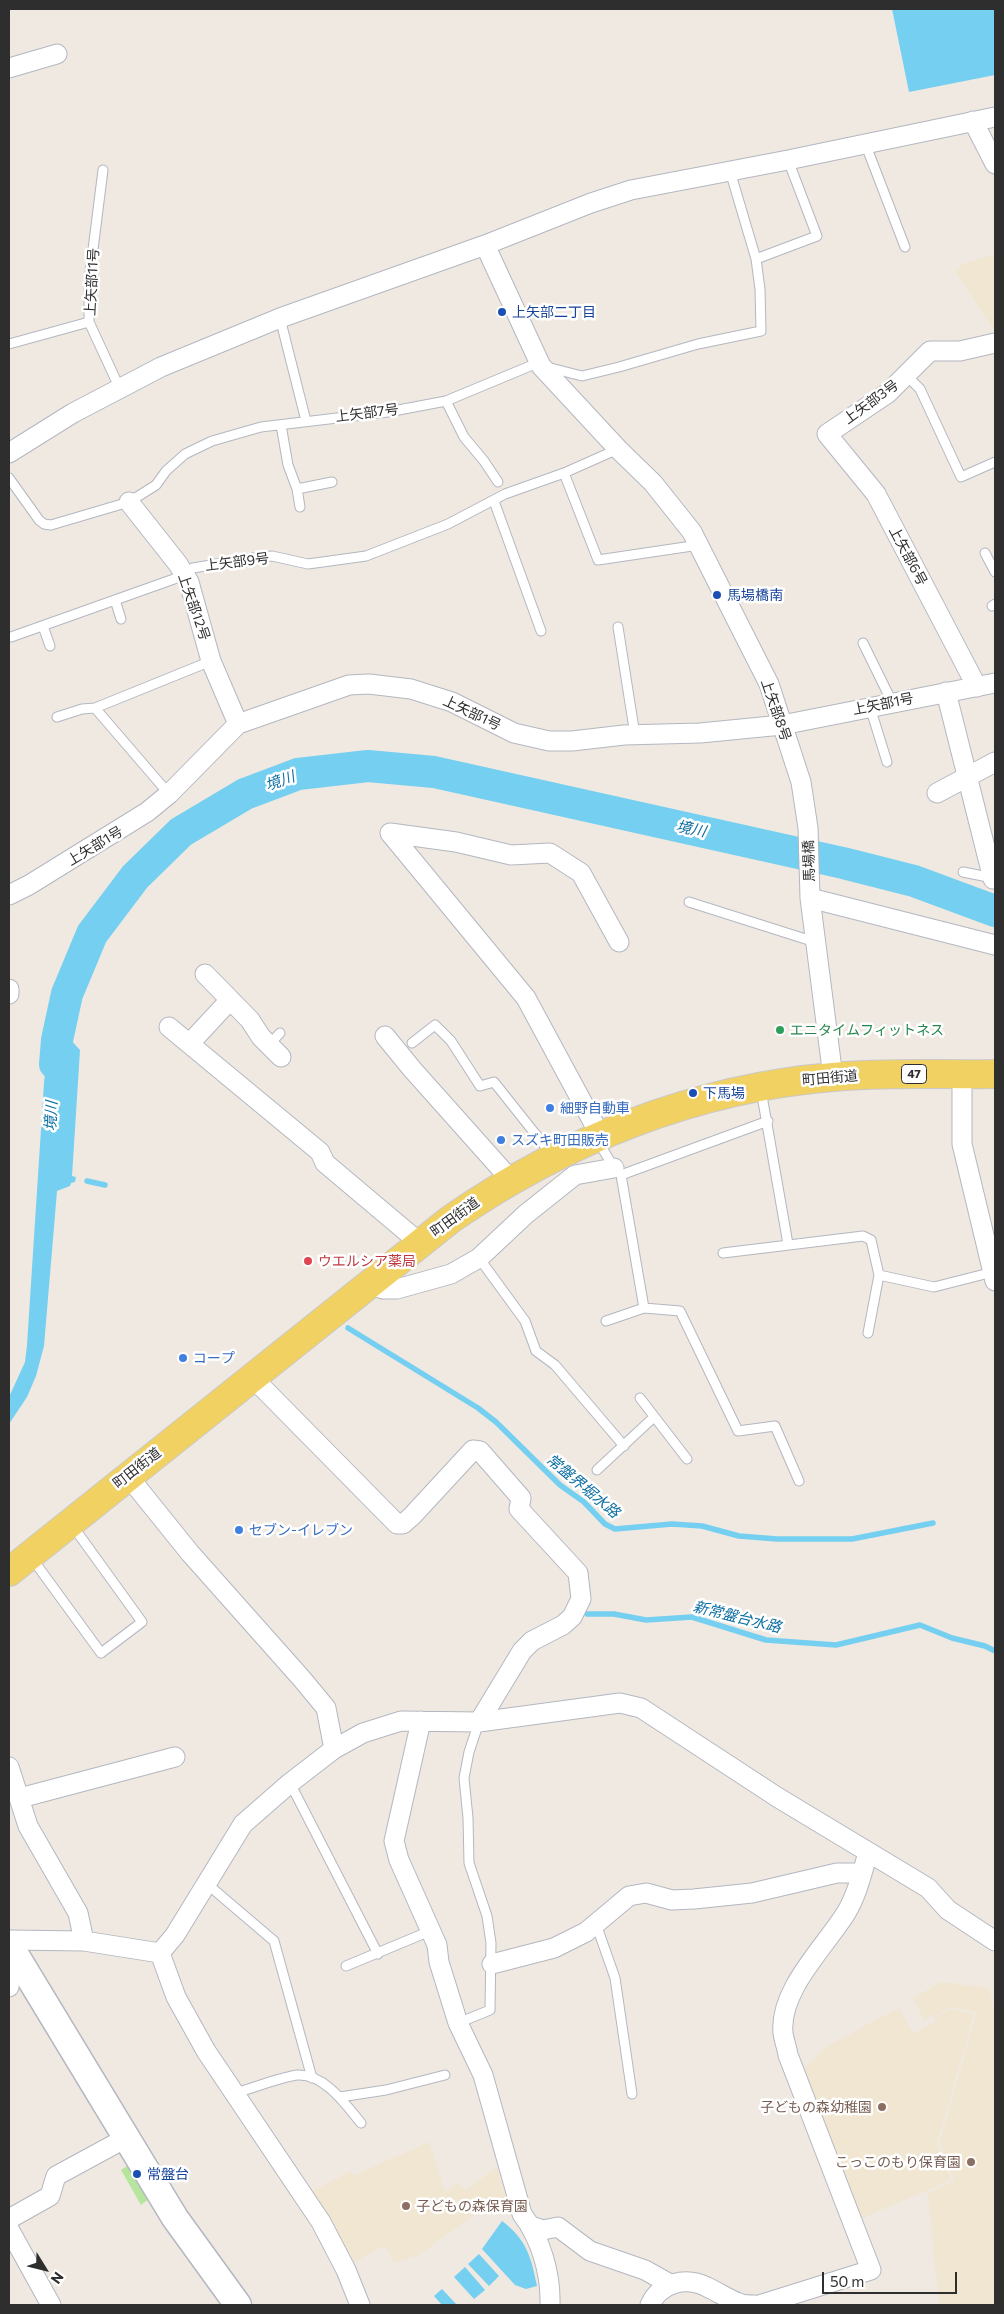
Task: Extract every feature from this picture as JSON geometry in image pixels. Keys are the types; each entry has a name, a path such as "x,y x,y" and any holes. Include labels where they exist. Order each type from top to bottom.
{"main road":[{"name":"町田街道","path":"9,1572 420,1243 467,1208 511,1180 553,1158 598,1136 674,1108 760,1087 833,1077 897,1074 995,1074"}],"street":[{"path":"9,68 58,54"},
{"path":"9,453 73,413 161,367 280,318 486,245 591,203 631,190 995,117"},
{"path":"973,121 995,164"},
{"name":"上矢部8号","path":"486,245 541,366 618,449 653,483 677,511 700,546 769,684 801,782 808,832"},
{"name":"上矢部3号","path":"827,434 888,393 930,351 960,351 995,343"},
{"name":"上矢部6号","path":"827,434 876,494 977,687"},
{"name":"上矢部12号","path":"129,502 184,573 192,593 211,661 238,724"},
{"name":"上矢部1号","path":"9,894 29,885 126,827 169,794 238,724 349,685 369,684 411,689 452,702 514,733 534,739 572,741 782,725 995,683"},
{"path":"946,692 994,879"},
{"path":"937,793 995,762"},
{"name":"馬場橋","path":"808,832 810,894 833,1077"},
{"path":"598,1136 526,998 390,833 456,842 511,855 550,853 581,873 619,942"},
{"path":"810,894 995,945"},
{"path":"205,974 250,1020 261,1037 277,1045"},
{"path":"9,989 9,994"},
{"path":"190,1044 230,1000"},
{"path":"169,1027 320,1152 325,1163 420,1243"},
{"path":"385,1036 511,1180"},
{"path":"962,1075 962,1144 994,1277"},
{"path":"368,1284 388,1289 416,1285 451,1274 479,1258 526,1214 576,1174 617,1171"},
{"path":"252,1377 397,1524 403,1524 412,1516 473,1450 480,1451 521,1498 519,1509 578,1573 581,1599 572,1617 563,1625 532,1641 522,1651 479,1722"},
{"path":"128,1476 190,1553 326,1708 334,1749"},
{"path":"160,1953 174,1935 242,1824 290,1782 334,1749 362,1733 401,1721 479,1722 620,1704 641,1708 777,1797 928,1888 948,1910 995,1941"},
{"path":"421,1721 394,1841 399,1860 437,1945 439,1962 458,2023 484,2075 522,2214 531,2226 550,2286 550,2305"},
{"path":"20,1798 175,1757"},
{"path":"9,1767 28,1826 78,1913 84,1941"},
{"path":"760,2305 870,2270 788,2055 783,2031 788,2004 805,1968 845,1915 855,1898 868,1853"},
{"path":"492,1964 554,1948 586,1932 629,1896 646,1893 672,1900 694,1899 752,1893 837,1873 862,1873"},
{"path":"11,1945 84,1941 160,1953"},
{"path":"9,1987 11,1945"},
{"path":"11,1945 175,2218 238,2305"},
{"path":"160,1953 176,1997 206,2051 321,2222 346,2270 360,2305"},
{"path":"9,2219 50,2196 56,2176 126,2138"},
{"path":"531,2226 543,2230 558,2227 590,2251 645,2270 670,2284"},
{"path":"9,2229 44,2303"},
{"path":"650,2305 654,2297 670,2284 686,2281 704,2285 740,2304 754,2305"}],"lane":[{"path":"864,143 905,247"},
{"path":"730,171 756,259 817,236 788,160"},
{"name":"上矢部11号","path":"103,170 89,281 89,322 120,389"},
{"name":"上矢部7号","path":"9,478 39,520 44,524 51,525 129,502 156,485 166,471 185,454 212,441 240,431 306,421 388,412 446,401 535,364 582,376 698,344 761,331 760,289 756,259"},
{"path":"280,318 306,421"},
{"path":"9,344 89,322"},
{"path":"906,375 920,389 961,477 995,462"},
{"path":"446,401 464,438 484,461 498,482"},
{"path":"281,425 289,471 298,489 300,507"},
{"name":"上矢部9号","path":"11,637 174,579 193,568 272,556 308,564 366,556 448,524 494,501 618,449"},
{"path":"564,473 598,560 700,546"},
{"path":"298,489 332,482"},
{"path":"494,501 541,631"},
{"path":"985,552 995,572"},
{"path":"115,600 121,619"},
{"path":"43,626 50,646"},
{"path":"618,627 635,735"},
{"path":"863,643 892,702"},
{"path":"57,717 82,709 95,708 211,661"},
{"path":"870,707 888,762"},
{"path":"95,708 169,794"},
{"path":"963,872 994,879"},
{"path":"689,902 815,942"},
{"path":"412,1043 435,1025 451,1041 480,1086 494,1082 553,1158"},
{"path":"760,1087 768,1121 788,1244"},
{"path":"617,1171 768,1121"},
{"path":"598,1136 617,1171 644,1308"},
{"path":"723,1253 864,1236 871,1240 879,1275 868,1333"},
{"path":"479,1258 525,1321 536,1351 555,1365 624,1446"},
{"path":"879,1275 934,1287 994,1277"},
{"path":"606,1321 644,1308 680,1311 738,1431 775,1426 799,1481"},
{"path":"640,1398 687,1460"},
{"path":"597,1470 654,1417"},
{"path":"30,1555 101,1653 142,1622 70,1522"},
{"path":"458,2023 490,2010 492,1964 487,1916 469,1864 468,1818 464,1778 469,1752 479,1722"},
{"path":"290,1782 378,1954"},
{"path":"206,1883 274,1941 312,2078"},
{"path":"596,1924 615,1978 632,2094"},
{"path":"346,1966 430,1931"},
{"path":"235,2093 299,2075 312,2078 340,2097 361,2123"},
{"path":"340,2097 386,2090 445,2075"}],"shaded area":[{"path":"995,254 995,332 956,272 963,264"},
{"name":"こっこのもり保育園","path":"941,1982 989,1988 995,2013 995,2305 939,2305 928,2193 954,2181 940,2142 977,2012 952,2007 924,2020 913,1998"},
{"name":"子どもの森幼稚園","path":"899,2008 913,2034 936,2022 934,2017 951,2009 974,2014 937,2143 951,2180 860,2219 803,2070 826,2047"},
{"name":"子どもの森保育園","path":"429,2142 445,2192 459,2182 465,2190 497,2167 507,2202 482,2209 419,2255 394,2263 385,2245 351,2264 309,2193 351,2171 353,2176"}],"green space":[{"path":"130,2164 150,2198 141,2205 121,2170"}],"water":[{"path":"892,9 995,9 995,75 909,92"},
{"path":"56,1008 68,1037 80,1050 72,1176 76,1177 75,1182 71,1183 70,1186 57,1191 44,1346 36,1376 27,1397 9,1424 9,1397 25,1362 27,1345 44,1083 49,1033"},
{"path":"502,2221 517,2235 527,2250 537,2286 526,2289 515,2285 482,2249"},
{"path":"479,2254 499,2276 489,2286 468,2264"},
{"path":"465,2267 485,2290 474,2299 454,2277"},
{"path":"442,2289 457,2305 442,2305 434,2296"}],"waterway":[{"name":"境川","path":"55,1064 57,1040 67,994 92,934 135,877 181,832 245,794 298,774 368,766 434,772 843,863 914,881 995,911"},
{"name":"常盤界堀水路","path":"87,1181 105,1185"},
{"name":"常盤界堀水路","path":"348,1328 478,1408 496,1422 560,1485 584,1502 605,1524 615,1529 672,1524 702,1526 739,1536 777,1539 852,1539 933,1523"},
{"name":"新常盤台水路","path":"587,1614 614,1614 646,1620 692,1617 766,1640 836,1645 920,1625 952,1638 985,1646 995,1651"}],"place":[{"name":"上矢部二丁目","path":"502,312"},
{"name":"馬場橋南","path":"717,595"},
{"name":"エニタイムフィットネス","path":"780,1030"},
{"name":"下馬場","path":"693,1093"},
{"name":"細野自動車","path":"550,1108"},
{"name":"スズキ町田販売","path":"501,1140"},
{"name":"ウエルシア薬局","path":"308,1261"},
{"name":"コープ","path":"183,1358"},
{"name":"セブン-イレブン","path":"239,1530"},
{"name":"子どもの森幼稚園","path":"882,2107"},
{"name":"こっこのもり保育園","path":"971,2162"},
{"name":"常盤台","path":"137,2174"},
{"name":"子どもの森保育園","path":"406,2206"}]}
